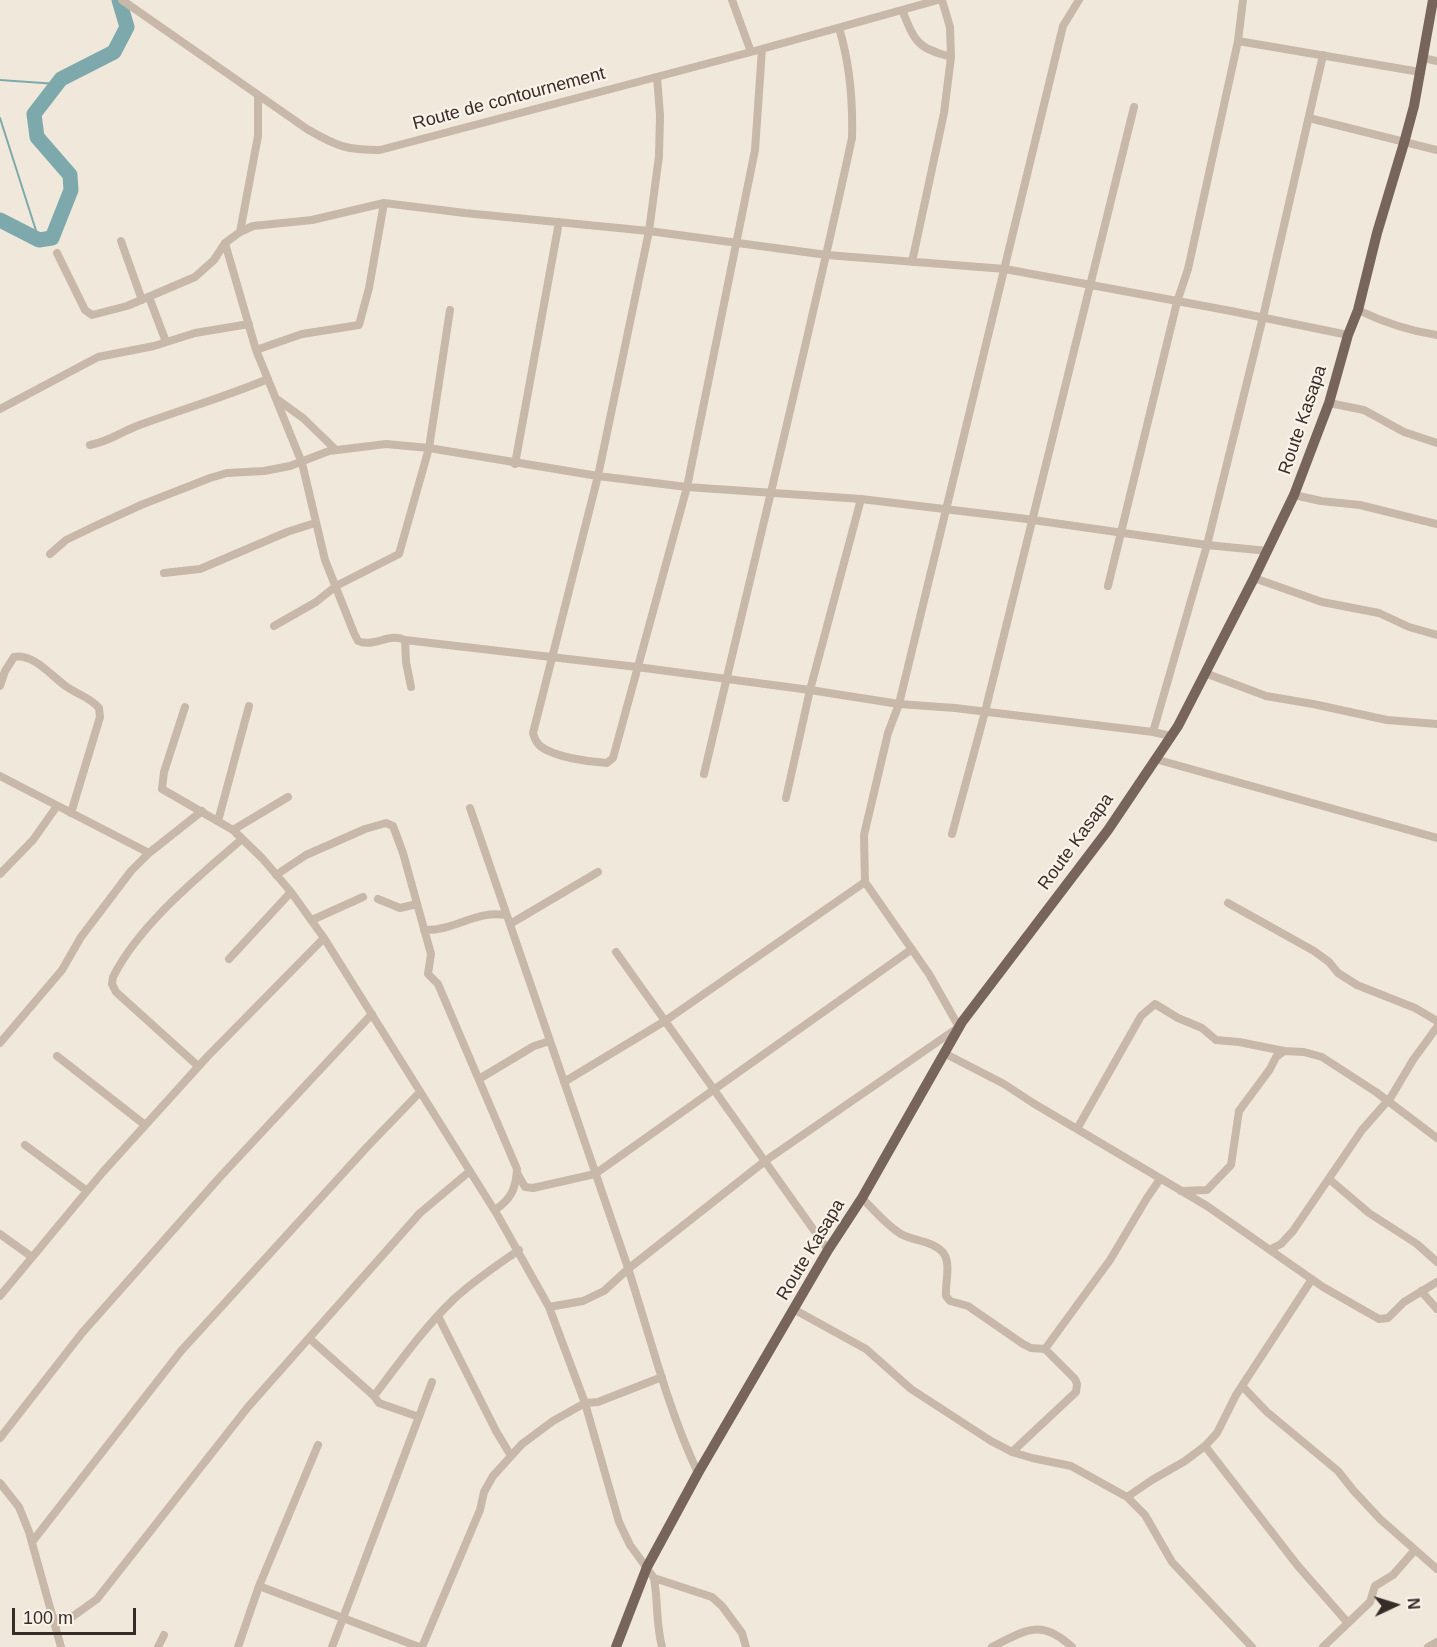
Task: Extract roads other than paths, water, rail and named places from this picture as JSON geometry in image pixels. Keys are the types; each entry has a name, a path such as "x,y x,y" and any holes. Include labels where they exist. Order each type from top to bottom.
{"main road":[{"name":"Route Kasapa","path":"616,1647 647,1567 698,1473 828,1250 862,1198 944,1053 959,1028 1108,830 1171,736 1268,551 1294,495 1329,403 1348,335 1358,310 1377,233 1404,143 1433,0"}],"street":[{"name":"Route de contournement","path":"122,0 332,144 353,150 380,150 940,0"},
{"path":"732,0 751,52"},
{"path":"912,262 944,113 951,57 950,27 940,0"},
{"path":"549,1307 583,1301 613,1285 628,1269 765,1161 959,1028 929,974 865,882 864,834 886,743 899,704 1063,26 1079,0"},
{"path":"1108,586 1177,302 1188,269 1238,40 1243,0"},
{"path":"902,10 913,37 921,46 931,52 951,57"},
{"path":"704,774 827,255 852,138 853,109 847,53 839,28"},
{"path":"1238,40 1420,72"},
{"path":"657,76 659,156 649,231 598,476 533,733 534,739 540,746 592,762 606,763 613,758 687,487 755,150 762,49"},
{"path":"1153,732 1207,545 1263,317 1323,55"},
{"path":"1423,58 1437,61"},
{"path":"240,232 258,136 258,95"},
{"path":"952,834 985,712 1134,107"},
{"path":"1309,118 1437,150"},
{"path":"256,350 302,334 359,325 369,288 384,203"},
{"path":"57,253 88,314 92,315 145,299 185,282 204,271 225,243 253,226 312,220 384,203 649,231 827,255 1005,269 1348,335"},
{"path":"515,464 559,222"},
{"path":"121,241 166,342"},
{"path":"225,243 256,350 302,463 325,561 358,641 367,644 396,637 405,640 810,690 899,704 985,712 1171,736"},
{"path":"274,626 322,598 336,586 399,555 429,448 450,310"},
{"path":"1358,310 1410,330 1437,335"},
{"path":"0,409 98,357 195,333 249,324"},
{"path":"90,445 106,442 135,426 228,396 268,379"},
{"path":"277,399 303,418 336,450"},
{"path":"1329,403 1364,410 1404,432 1437,443"},
{"path":"50,554 66,540 95,526 210,478 227,473 264,471 302,463 329,451 386,444 429,448 515,464 687,487 772,491 861,499 1033,520 1120,534 1268,551"},
{"path":"1294,495 1321,501 1360,505 1437,524"},
{"path":"786,798 810,690 861,499"},
{"path":"164,573 200,569 287,532 315,523"},
{"path":"1254,578 1322,602 1379,612 1409,627 1437,635"},
{"path":"405,640 411,687"},
{"path":"0,686 5,670 14,657 19,656 35,662 68,688 99,708 100,717 71,813"},
{"path":"1205,673 1266,696 1387,720 1437,724"},
{"path":"218,820 249,706"},
{"path":"185,708 162,789 233,830 291,892 324,938 519,1250 549,1307 585,1403 619,1522 630,1545 654,1578 662,1647"},
{"path":"1155,759 1437,838"},
{"path":"0,776 149,853"},
{"path":"233,830 288,797"},
{"path":"0,874 33,840 57,806"},
{"path":"470,808 596,1174 683,1440 698,1473"},
{"path":"0,1043 62,970 81,937 111,895 149,853 202,811"},
{"path":"276,875 306,855 365,829 386,823 393,826 431,956 428,974 438,984 517,1173 525,1187 533,1188 596,1174 912,949"},
{"path":"198,1066 116,992 112,984 113,977 138,939 170,904 206,869 242,839"},
{"path":"510,924 598,872"},
{"path":"564,1082 665,1021 865,882"},
{"path":"229,959 291,892"},
{"path":"312,920 363,897"},
{"path":"378,899 400,908 417,904"},
{"path":"1228,903 1314,951 1329,962 1338,973 1357,985 1415,1008 1437,1021"},
{"path":"424,930 446,928 486,914 506,915"},
{"path":"0,1296 87,1191 198,1066 324,938"},
{"path":"616,952 828,1250"},
{"path":"1077,1130 1141,1016 1155,1004 1178,1018 1202,1028 1216,1040 1304,1052 1322,1057 1437,1138"},
{"path":"0,1438 82,1333 220,1177 372,1014"},
{"path":"1271,1249 1281,1244 1293,1231 1362,1130 1387,1101 1436,1030"},
{"path":"479,1079 534,1046 550,1041"},
{"path":"1180,1191 1208,1190 1228,1169 1233,1158 1239,1111 1270,1069 1276,1057 1284,1051"},
{"path":"944,1053 1004,1084 1077,1130 1207,1206 1312,1279 1379,1320 1388,1318 1404,1302 1437,1282"},
{"path":"57,1056 145,1125"},
{"path":"32,1542 106,1444 181,1351 420,1092"},
{"path":"25,1145 87,1191"},
{"path":"54,1619 72,1617 97,1599 248,1407 420,1213 470,1171"},
{"path":"495,1209 509,1199 517,1173"},
{"path":"1045,1349 1110,1260 1160,1179"},
{"path":"1329,1179 1370,1213 1416,1244 1437,1262"},
{"path":"862,1198 894,1229 903,1235 937,1248 943,1253 947,1262 946,1296 950,1301 968,1306 1031,1348 1045,1349 1075,1379 1076,1392 1012,1452"},
{"path":"0,1234 32,1257"},
{"path":"374,1396 420,1336 453,1300 480,1277 519,1250"},
{"path":"1127,1497 1205,1446 1217,1433 1242,1386 1312,1279"},
{"path":"1421,1291 1437,1309"},
{"path":"795,1310 866,1349 911,1389 991,1441 1012,1452 1071,1466 1127,1497 1155,1529 1172,1562 1252,1647"},
{"path":"438,1316 511,1456"},
{"path":"309,1338 379,1403 419,1417"},
{"path":"259,1586 420,1647 480,1510 484,1492 493,1476 522,1444 553,1420 585,1403 598,1402 662,1377"},
{"path":"332,1647 432,1382"},
{"path":"1242,1386 1267,1412 1338,1471 1353,1490 1414,1551 1437,1569"},
{"path":"238,1647 259,1586 318,1445"},
{"path":"1205,1446 1292,1558 1348,1623"},
{"path":"0,1483 19,1507 32,1542 61,1647"},
{"path":"1323,1647 1370,1602 1375,1586 1393,1575 1414,1551"},
{"path":"654,1578 712,1597 722,1606 742,1633 746,1647"},
{"path":"992,1647 1038,1628 1047,1629 1072,1647"},
{"path":"158,1647 164,1635"},
{"path":"1428,1647 1437,1642"}],"waterway":[{"path":"0,220 39,240 52,238 71,190 70,175 37,137 34,114 61,79 114,52 127,27 119,0"},
{"path":"0,80 57,84"},
{"path":"0,118 39,240"}]}
